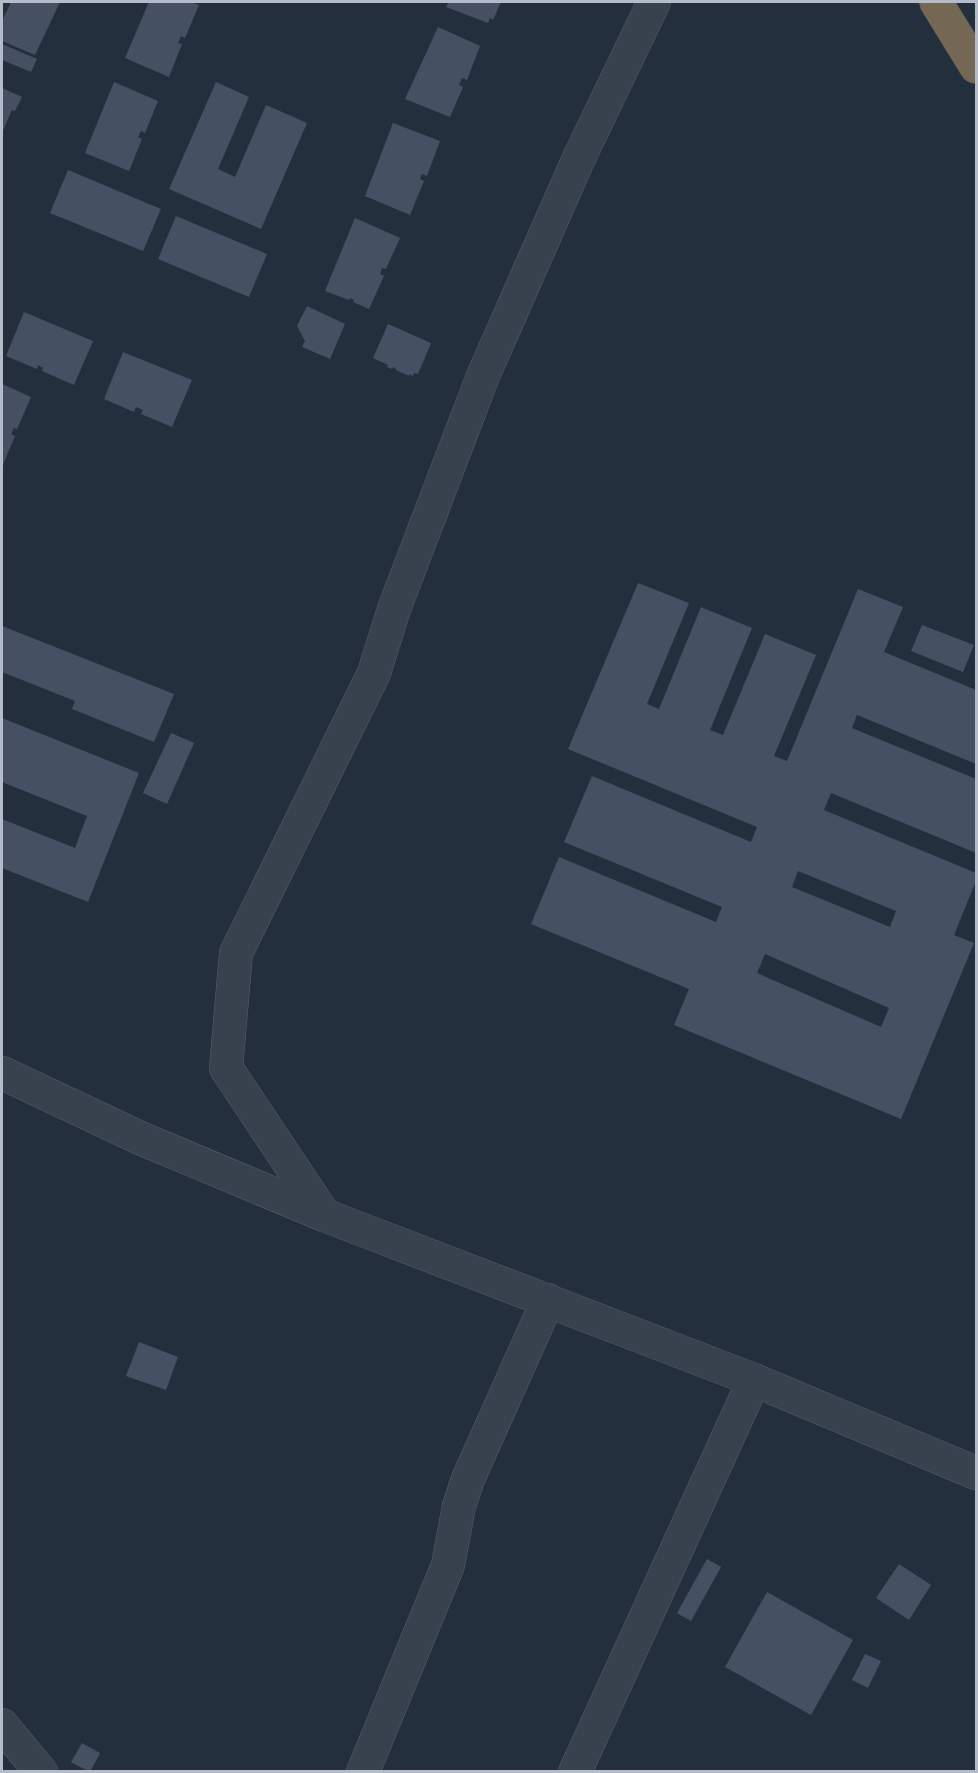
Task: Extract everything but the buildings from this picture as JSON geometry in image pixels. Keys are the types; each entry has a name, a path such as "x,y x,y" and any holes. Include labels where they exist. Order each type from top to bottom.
{"highway":[{"path":"936,2 976,67"}],"street":[{"path":"324,1215 226,1068 236,953 374,673 394,609 483,376 579,158 654,2"},
{"path":"2,1073 140,1138 324,1215 754,1380 976,1473"},
{"path":"363,1772 448,1565 459,1506 468,1479 548,1300"},
{"path":"575,1772 754,1380"},
{"path":"2,1725 40,1772"}]}
